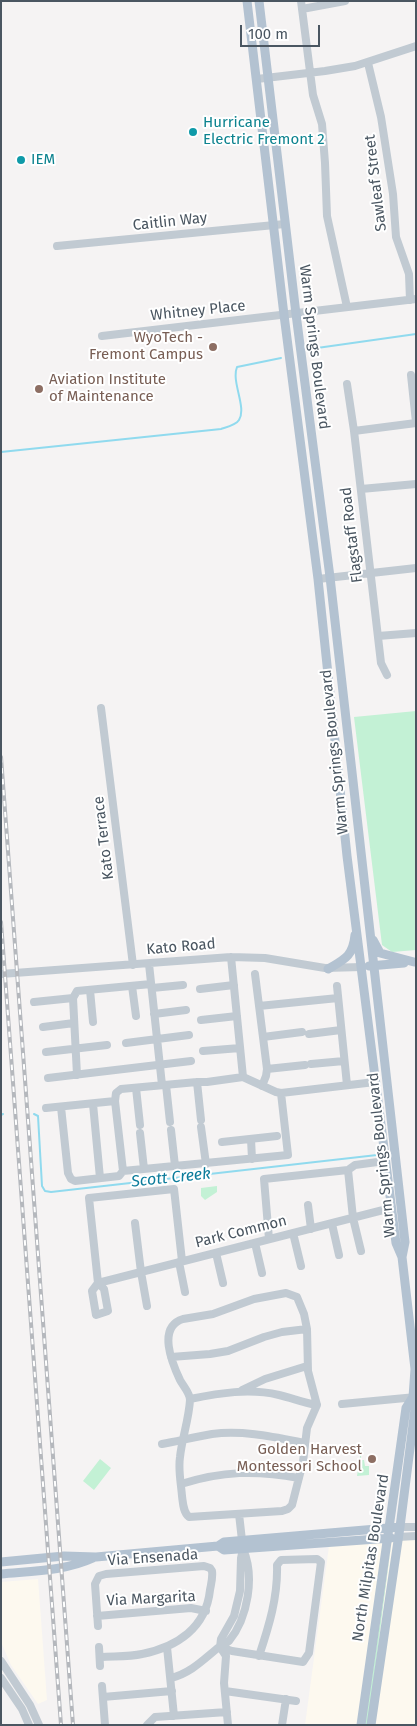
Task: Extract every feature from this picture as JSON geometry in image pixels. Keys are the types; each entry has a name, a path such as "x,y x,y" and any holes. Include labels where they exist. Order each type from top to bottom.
{"main road":[{"name":"Warm Springs Boulevard","path":"247,1 284,316 318,579 340,792 375,1082 396,1243 402,1257"},
{"name":"Warm Springs Boulevard","path":"259,1 296,314 330,577 405,1242 402,1257"},
{"path":"300,437 306,442 310,472 318,484"},
{"path":"328,968 349,955 354,945 356,918"},
{"path":"370,930 380,953 415,962"},
{"path":"362,967 415,962"},
{"path":"375,1082 383,1083 387,1117 392,1125"},
{"path":"393,1139 390,1148 395,1192 391,1208 397,1212 401,1243 404,1247"},
{"name":"North Milpitas Boulevard","path":"371,1725 398,1537 412,1455 415,1369 412,1309 402,1257"},
{"name":"North Milpitas Boulevard","path":"361,1725 406,1408 414,1397"},
{"path":"243,1552 400,1527"},
{"path":"1,1562 64,1556 96,1557 218,1546 224,1550 243,1552 398,1537"},
{"path":"1,1574 78,1565 96,1557"}],"street":[{"path":"345,1 301,5 313,96 322,124 327,216 347,306"},
{"path":"256,79 342,69 368,63 416,46"},
{"name":"Sawleaf Street","path":"368,63 382,117 393,194 396,237 409,274 413,300"},
{"name":"Caitlin Way","path":"57,246 285,224"},
{"name":"Whitney Place","path":"102,336 284,316 347,306 413,300"},
{"path":"354,431 416,422 412,374"},
{"name":"Flagstaff Road","path":"347,384 381,663 387,675"},
{"path":"361,489 416,484"},
{"path":"318,579 416,568"},
{"path":"378,636 416,634"},
{"name":"Kato Terrace","path":"101,708 133,965"},
{"path":"231,957 243,1077"},
{"name":"Kato Road","path":"1,974 231,957 257,958 328,968 362,967"},
{"path":"149,964 160,1064 175,1166"},
{"path":"255,974 267,1069 262,1086"},
{"path":"77,1075 72,998 77,991 183,984"},
{"path":"200,989 234,985"},
{"path":"132,986 136,1016"},
{"path":"336,986 347,1085"},
{"path":"90,990 93,1022"},
{"path":"34,1002 72,998"},
{"path":"259,1006 338,998"},
{"path":"154,1014 186,1010"},
{"path":"201,1020 237,1016"},
{"path":"43,1027 74,1023"},
{"path":"263,1037 341,1030"},
{"path":"126,1043 189,1035"},
{"path":"46,1052 107,1044"},
{"path":"203,1051 240,1048"},
{"path":"48,1078 192,1061"},
{"path":"267,1069 344,1061"},
{"path":"46,1108 92,1104 115,1097 122,1089 243,1077 281,1093 375,1082"},
{"path":"197,1082 206,1164"},
{"path":"136,1088 144,1169"},
{"path":"123,1171 288,1155 281,1093"},
{"path":"61,1107 68,1173 71,1179 75,1181 119,1176 123,1171 115,1097"},
{"path":"92,1104 100,1178"},
{"path":"222,1142 277,1136"},
{"path":"251,1139 252,1159"},
{"path":"269,1239 264,1179 348,1170 355,1165 385,1161"},
{"path":"348,1170 354,1218 361,1251"},
{"name":"Park Common","path":"180,1262 174,1189 89,1198 98,1283 391,1208"},
{"path":"308,1205 310,1229"},
{"path":"135,1223 141,1272 148,1306"},
{"path":"332,1224 339,1255"},
{"path":"293,1233 301,1266"},
{"path":"254,1243 262,1273"},
{"path":"216,1253 223,1284"},
{"path":"180,1262 185,1292"},
{"path":"286,1293 294,1295 300,1302 307,1329 307,1366 317,1406 307,1428 293,1502 288,1509 189,1517 183,1504 180,1459 190,1399 170,1357 168,1342 173,1326 178,1320 213,1314 254,1299 286,1293"},
{"path":"170,1357 228,1351 264,1337 282,1332 307,1329"},
{"path":"238,1392 265,1379 307,1366"},
{"path":"190,1399 238,1392 278,1395 317,1406"},
{"path":"342,1404 414,1397"},
{"path":"162,1444 211,1434 240,1433 305,1443"},
{"path":"181,1484 200,1478 250,1472 299,1478"},
{"path":"171,1678 184,1674 228,1642 242,1614 248,1585 239,1514"},
{"path":"400,1527 416,1527"},
{"path":"398,1537 416,1536"},
{"path":"220,1647 259,1656 303,1662 309,1653 321,1562 312,1558 281,1560 276,1565 277,1578 273,1611 259,1656"},
{"name":"Via Ensenada","path":"97,1616 95,1584 99,1576 204,1566 210,1568 213,1576 206,1610"},
{"name":"Via Margarita","path":"97,1616 192,1608 206,1610"},
{"path":"100,1657 140,1654 167,1647 178,1642 191,1631 206,1610"},
{"path":"97,1616 98,1626"},
{"path":"99,1647 100,1666"},
{"path":"167,1647 174,1716"},
{"path":"220,1647 226,1656 224,1676 228,1725"},
{"path":"1,1661 30,1705 39,1725"},
{"path":"1,1678 22,1709 29,1725"},
{"path":"102,1686 105,1725"},
{"path":"103,1697 172,1691"},
{"path":"225,1691 296,1701"},
{"path":"282,1725 286,1699"},
{"path":"147,1725 155,1717 227,1712"},
{"path":"186,1715 187,1725"}],"shaded area":[{"path":"416,1539 416,1725 305,1725 329,1546"},
{"path":"38,1579 47,1700 38,1704 11,1665 1,1642 1,1582"}],"green space":[{"path":"416,711 416,950 392,952 382,945 354,717"},
{"path":"217,1186 217,1192 205,1200 201,1196 201,1188"},
{"path":"361,1450 361,1460 364,1460 365,1466 369,1466 369,1475 357,1476"},
{"path":"100,1459 111,1468 94,1490 83,1481"},
{"path":"391,1545 368,1725 365,1725"}],"waterway":[{"path":"310,349 416,334"},
{"path":"1,452 229,427 238,422 241,415 236,380 237,367 281,358"},
{"name":"Scott Creek","path":"34,1114 38,1116 42,1186 45,1191 51,1192 377,1155"}],"railway":[{"path":"1,757 73,1725"},
{"path":"1,922 61,1725"}],"place":[{"name":"Hurricane Electric Fremont 2","path":"193,132"},
{"name":"IEM","path":"21,160"},
{"name":"WyoTech - Fremont Campus","path":"213,347"},
{"name":"Aviation Institute of Maintenance","path":"39,389"},
{"name":"Golden Harvest Montessori School","path":"372,1459"}]}
